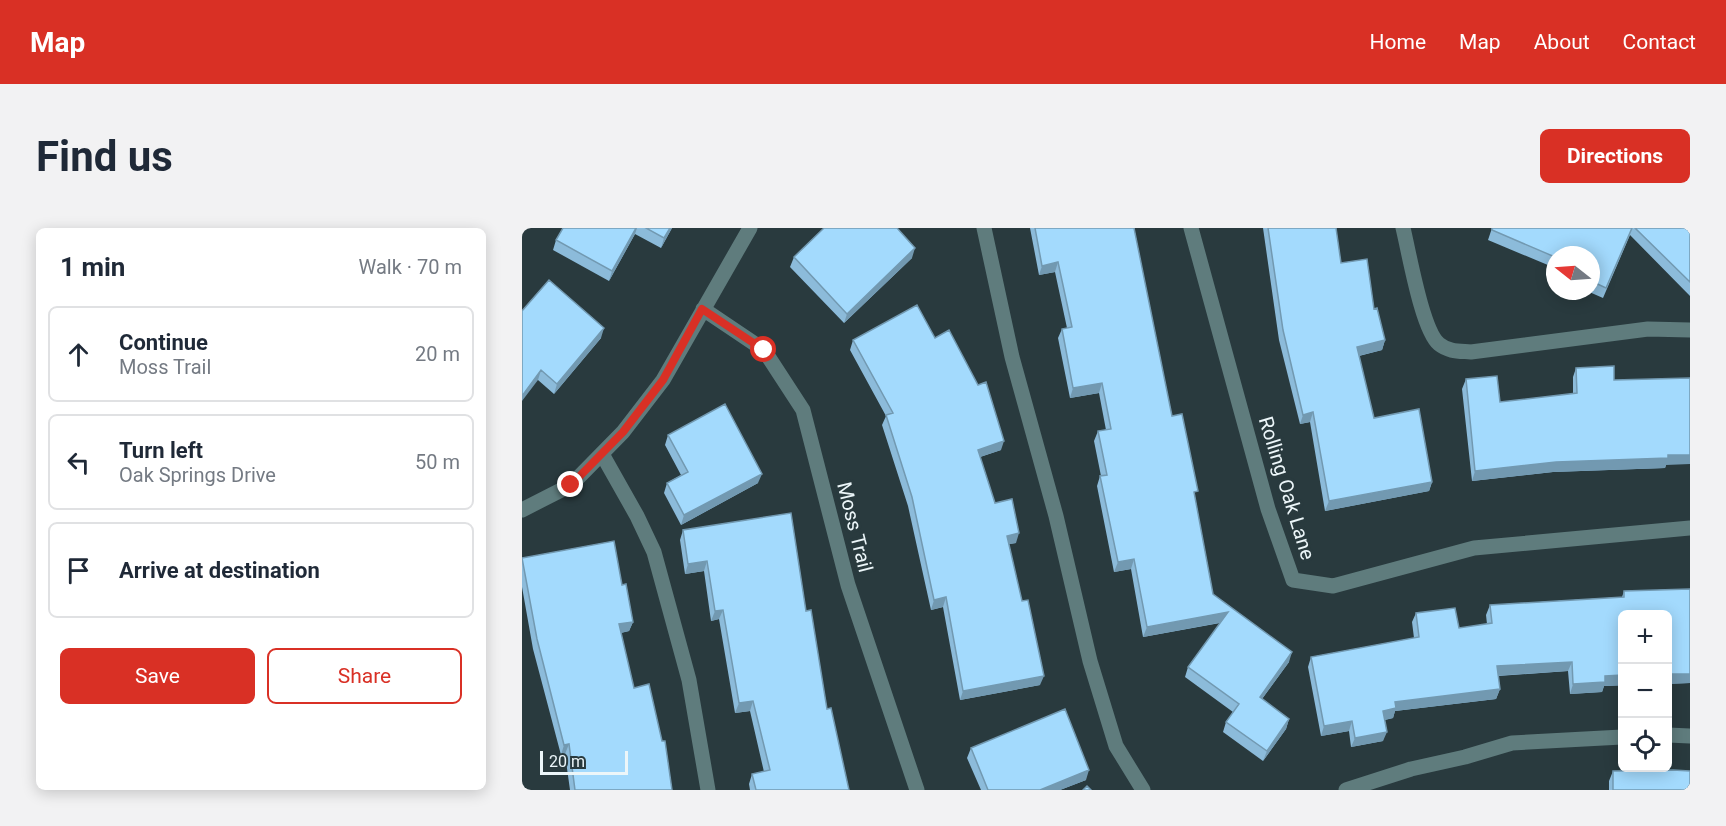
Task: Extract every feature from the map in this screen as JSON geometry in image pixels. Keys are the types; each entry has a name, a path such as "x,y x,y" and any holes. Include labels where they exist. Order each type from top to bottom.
{"street":[{"path":"522,510 571,485 623,432 663,380 750,228"},
{"path":"984,228 1012,357 1056,516 1090,661 1116,746 1143,790"},
{"name":"Rolling Oak Lane","path":"1191,228 1268,508 1293,580 1333,586 1474,548 1690,528"},
{"path":"1403,228 1423,313 1437,343 1450,351 1471,352 1648,329 1690,330"},
{"name":"Moss Trail","path":"702,309 764,350 803,410 848,585 917,790"},
{"path":"602,454 637,516 654,552 689,680 708,790"},
{"path":"1672,735 1690,736"},
{"path":"1346,790 1411,769 1465,757 1512,743 1618,737"}],"building":[{"path":"563,228 636,228 612,271 556,240"},
{"path":"646,228 670,228 664,238"},
{"path":"824,228 897,228 915,248 847,314 794,257"},
{"path":"1035,228 1134,228 1172,416 1182,414 1198,491 1194,492 1213,594 1292,652 1260,697 1289,719 1267,751 1226,722 1239,704 1188,667 1228,612 1147,627 1134,559 1118,562 1100,476 1107,475 1098,431 1111,429 1102,383 1073,388 1062,329 1072,327 1058,262 1042,266"},
{"path":"1268,228 1336,228 1341,263 1367,259 1374,309 1377,308 1385,340 1357,347 1374,418 1419,409 1432,482 1329,501 1313,412 1303,415 1283,330"},
{"path":"1492,228 1632,228 1606,288 1600,285 1600,246 1546,246 1546,253 1492,230"},
{"path":"1635,228 1690,228 1690,282"},
{"path":"549,280 604,328 557,384 541,370 522,396 522,311"},
{"path":"917,305 935,338 949,330 978,385 986,382 1004,441 978,450 995,503 1012,499 1019,533 1007,536 1022,601 1028,600 1044,676 963,691 946,597 934,600 912,497 886,415 893,413 853,340"},
{"path":"1614,366 1614,380 1690,378 1690,455 1668,455 1668,458 1556,462 1475,471 1466,379 1497,376 1500,402 1577,393 1576,368"},
{"path":"725,404 762,474 684,515 667,483 688,472 668,435"},
{"path":"791,513 806,611 811,610 827,709 831,708 849,790 756,790 752,774 770,770 753,701 739,703 723,610 715,611 707,561 688,564 683,530"},
{"path":"614,541 622,585 626,584 633,622 619,624 634,688 649,684 662,741 665,741 672,790 575,790 569,744 564,745 537,639 522,558"},
{"path":"1690,589 1690,674 1672,674 1672,610 1618,610 1618,675 1605,676 1605,682 1573,684 1572,662 1497,666 1500,689 1395,702 1396,708 1383,711 1387,732 1355,738 1352,721 1324,726 1311,657 1419,637 1416,613 1455,608 1459,628 1492,623 1490,605 1624,597 1624,591"},
{"path":"1065,709 1089,770 1040,790 988,790 971,748"},
{"path":"1672,770 1690,771 1690,790 1613,790 1613,771 1672,772"}],"route":[{"path":"571,485 623,432 663,380 702,309 764,350"}]}
